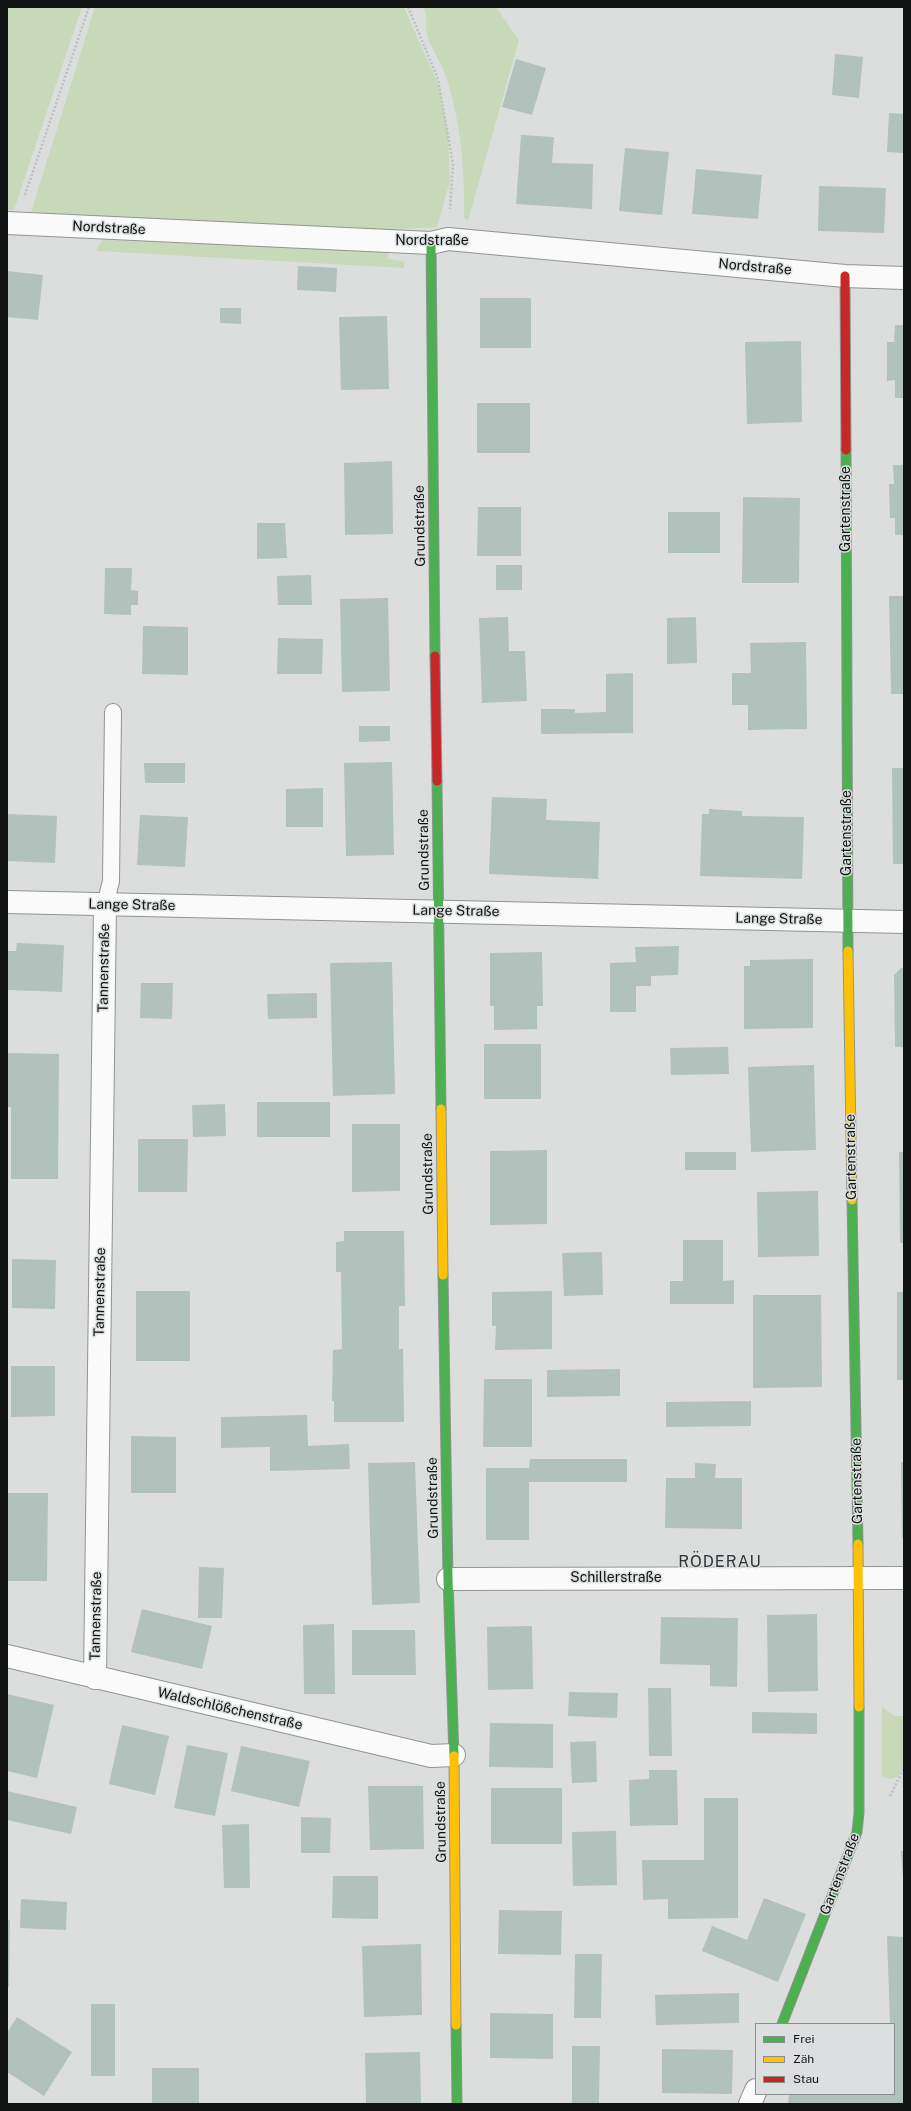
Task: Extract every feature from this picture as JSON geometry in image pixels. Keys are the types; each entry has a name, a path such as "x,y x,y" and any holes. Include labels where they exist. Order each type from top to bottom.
{"street":[{"name":"Nordstraße","path":"12,224 440,241 846,276 904,278"},
{"name":"Grundstraße","path":"440,241 438,911 448,1579 454,1755 457,2104"},
{"name":"Gartenstraße","path":"782,2023 857,1832 859,1578 847,920 846,276"},
{"name":"Lange Straße","path":"7,902 904,922"},
{"name":"Tannenstraße","path":"95,1678 105,905"},
{"name":"Schillerstraße","path":"448,1579 904,1578"},
{"name":"Waldschlößchenstraße","path":"7,1656 95,1678 431,1756 454,1755"},
{"path":"750,2104 755,2092"}],"lane":[{"path":"105,905 111,881 113,712"}],"path":[{"path":"12,224 23,201 89,7"},
{"path":"408,7 438,79 453,164 440,241"}],"green space":[{"path":"7,7 82,7 14,210 7,210"},
{"path":"95,7 404,7 439,86 448,131 450,181 437,227 390,230 125,218 31,212"},
{"path":"423,7 496,7 519,40 468,221 464,218 463,167 456,115 446,76 431,46 427,34 426,14"},
{"path":"102,240 389,251 388,259 404,261 404,268 96,251"},
{"path":"882,1707 895,1716 904,1716 904,1764 898,1777 890,1779 882,1776"}],"building":[{"path":"835,54 863,57 859,98 832,95"},
{"path":"516,59 546,68 532,115 502,107"},
{"path":"889,113 904,114 904,153 887,152"},
{"path":"521,135 554,137 552,163 593,164 592,209 516,204"},
{"path":"625,148 669,152 662,215 619,211"},
{"path":"696,169 762,175 758,219 692,214"},
{"path":"819,186 886,188 884,233 818,231"},
{"path":"298,266 337,268 336,292 297,290"},
{"path":"7,271 43,275 38,320 7,317"},
{"path":"480,298 531,298 531,348 480,348"},
{"path":"220,308 241,308 241,324 220,323"},
{"path":"387,316 389,389 341,390 339,317"},
{"path":"895,325 904,325 904,398 895,398 895,380 887,381 887,342 894,342"},
{"path":"801,341 802,422 747,424 745,342"},
{"path":"477,403 530,403 530,453 477,453"},
{"path":"392,461 393,534 345,535 344,463"},
{"path":"893,465 904,465 904,535 895,535 895,518 890,518 889,484 894,484"},
{"path":"743,497 800,498 799,583 742,583"},
{"path":"478,507 521,507 521,556 477,556"},
{"path":"668,512 720,512 720,553 668,553"},
{"path":"257,523 285,523 287,558 257,559"},
{"path":"496,565 522,565 522,590 496,590"},
{"path":"105,568 132,568 131,590 138,591 138,605 131,605 131,615 104,614"},
{"path":"311,575 312,605 278,605 277,576"},
{"path":"889,596 904,596 904,694 891,694"},
{"path":"388,598 390,691 342,692 340,599"},
{"path":"508,617 509,651 525,651 527,701 482,703 479,618"},
{"path":"696,617 697,663 667,664 667,618"},
{"path":"143,626 188,627 188,675 142,674"},
{"path":"278,638 323,639 322,674 277,674"},
{"path":"806,642 807,729 748,730 748,705 732,705 732,673 751,673 750,643"},
{"path":"633,673 633,733 541,734 541,709 575,709 575,713 606,712 606,674"},
{"path":"359,726 390,726 390,741 359,742"},
{"path":"392,762 394,855 346,856 344,763"},
{"path":"144,763 185,763 185,783 145,783"},
{"path":"892,768 904,768 904,864 893,864"},
{"path":"323,788 323,827 286,827 286,789"},
{"path":"492,797 547,799 546,820 600,822 598,879 489,874"},
{"path":"709,809 742,811 742,816 804,817 802,879 700,876 702,814 709,814"},
{"path":"7,814 57,816 55,863 7,861"},
{"path":"140,815 188,817 185,867 137,865"},
{"path":"17,943 64,945 62,992 7,990 7,951 16,951"},
{"path":"679,946 678,975 651,976 651,986 636,986 636,1012 610,1012 610,963 636,962 635,947"},
{"path":"542,952 543,1006 537,1006 537,1029 494,1030 494,1006 490,1006 490,953"},
{"path":"813,959 813,1028 744,1029 744,966 750,966 750,960"},
{"path":"392,962 395,1094 333,1096 330,963"},
{"path":"901,968 904,968 904,1047 895,1047 894,975"},
{"path":"141,983 173,983 172,1019 140,1018"},
{"path":"317,993 317,1018 268,1019 267,994"},
{"path":"484,1044 541,1044 541,1099 484,1099"},
{"path":"728,1047 729,1074 671,1075 670,1048"},
{"path":"7,1053 59,1054 58,1179 11,1179 11,1107 7,1107"},
{"path":"814,1065 816,1150 751,1152 748,1067"},
{"path":"257,1102 330,1102 330,1137 257,1137"},
{"path":"225,1104 226,1136 193,1137 192,1105"},
{"path":"352,1124 400,1124 400,1191 352,1192"},
{"path":"138,1139 188,1139 187,1192 138,1192"},
{"path":"547,1150 547,1224 490,1225 490,1151"},
{"path":"685,1152 736,1152 736,1170 685,1170"},
{"path":"899,1152 904,1152 904,1243 900,1243"},
{"path":"818,1191 819,1256 758,1257 757,1192"},
{"path":"344,1231 404,1231 405,1306 399,1306 399,1349 403,1349 404,1422 334,1422 334,1401 332,1401 333,1350 342,1349 341,1272 336,1272 336,1242 344,1241"},
{"path":"683,1240 723,1240 723,1281 734,1280 734,1304 670,1304 670,1281 683,1281"},
{"path":"602,1252 603,1295 564,1296 562,1253"},
{"path":"12,1259 56,1260 55,1309 12,1308"},
{"path":"136,1291 190,1291 190,1361 136,1361"},
{"path":"552,1291 552,1349 495,1350 496,1326 492,1326 492,1292"},
{"path":"897,1292 904,1292 904,1380 897,1380"},
{"path":"753,1295 821,1295 822,1387 753,1388"},
{"path":"11,1366 55,1366 55,1416 11,1417"},
{"path":"620,1369 620,1396 547,1397 547,1370"},
{"path":"484,1379 532,1379 532,1447 483,1447"},
{"path":"751,1401 751,1426 666,1427 666,1402"},
{"path":"307,1415 308,1446 349,1444 350,1469 270,1471 270,1447 221,1448 221,1417"},
{"path":"131,1436 176,1437 176,1493 131,1493"},
{"path":"530,1459 627,1459 627,1482 529,1482 529,1540 486,1540 486,1468 529,1468"},
{"path":"415,1462 420,1603 372,1605 368,1463"},
{"path":"901,1462 904,1462 904,1538 902,1538"},
{"path":"695,1463 716,1464 715,1478 742,1478 742,1529 665,1528 666,1478 695,1478"},
{"path":"7,1493 48,1493 47,1581 7,1581"},
{"path":"199,1567 224,1568 222,1618 198,1618"},
{"path":"142,1609 212,1626 202,1669 131,1652"},
{"path":"817,1614 818,1691 768,1692 767,1615"},
{"path":"661,1617 738,1618 737,1687 710,1686 710,1665 660,1664"},
{"path":"334,1624 335,1694 304,1694 303,1625"},
{"path":"532,1626 533,1689 488,1690 487,1627"},
{"path":"352,1630 415,1630 416,1675 352,1675"},
{"path":"648,1688 671,1688 672,1756 649,1756"},
{"path":"569,1692 618,1693 617,1718 568,1716"},
{"path":"7,1694 54,1705 37,1778 7,1771"},
{"path":"752,1712 817,1713 817,1734 752,1733"},
{"path":"490,1723 553,1724 553,1768 489,1767"},
{"path":"122,1725 169,1736 155,1795 109,1784"},
{"path":"596,1741 597,1782 572,1783 570,1742"},
{"path":"187,1745 228,1753 215,1816 174,1808"},
{"path":"241,1746 310,1761 299,1807 231,1791"},
{"path":"649,1770 677,1770 678,1825 630,1826 629,1780 649,1779"},
{"path":"368,1786 423,1786 424,1849 370,1850"},
{"path":"491,1788 562,1788 562,1844 491,1844"},
{"path":"7,1791 77,1807 71,1834 7,1820"},
{"path":"704,1798 738,1798 738,1918 668,1919 668,1899 643,1900 642,1860 704,1860"},
{"path":"301,1817 331,1818 330,1853 301,1853"},
{"path":"249,1824 250,1888 224,1888 222,1825"},
{"path":"616,1831 617,1885 573,1886 572,1832"},
{"path":"901,1851 904,1851 904,1878 903,1878"},
{"path":"333,1876 378,1876 378,1919 332,1918"},
{"path":"764,1898 806,1914 778,1982 702,1951 712,1926 747,1940"},
{"path":"21,1899 67,1902 66,1930 20,1928"},
{"path":"499,1910 562,1911 561,1955 498,1954"},
{"path":"7,1920 10,1920 9,1987 7,1987"},
{"path":"887,1936 904,1937 904,2104 788,2104 789,2095 895,2095 895,2023 890,2023"},
{"path":"421,1944 422,2015 364,2017 362,1946"},
{"path":"575,1954 602,1954 601,2018 574,2018"},
{"path":"739,1993 739,2023 656,2025 655,1995"},
{"path":"91,2004 115,2004 115,2076 91,2076"},
{"path":"490,2013 553,2014 553,2059 490,2058"},
{"path":"17,2017 72,2052 44,2096 7,2072 7,2033"},
{"path":"572,2046 600,2046 599,2104 572,2104"},
{"path":"662,2049 733,2050 732,2094 662,2093"},
{"path":"420,2052 421,2104 366,2104 365,2053"},
{"path":"152,2068 199,2068 199,2104 152,2104"}],"traffic: fast":[{"path":"431,243 435,656"},
{"path":"846,450 848,951"},
{"path":"437,781 441,1109"},
{"path":"852,1200 858,1544"},
{"path":"443,1275 448,1579 454,1756"},
{"path":"782,2023 857,1832 859,1813 859,1707"},
{"path":"456,2025 457,2104"}],"traffic: slow":[{"path":"848,951 852,1200"},
{"path":"441,1109 443,1275"},
{"path":"858,1544 859,1707"},
{"path":"454,1756 456,2025"}],"traffic: jam":[{"path":"845,276 846,450"},
{"path":"435,656 437,781"}],"district":[{"name":"RÖDERAU","path":"720,1562"}]}
